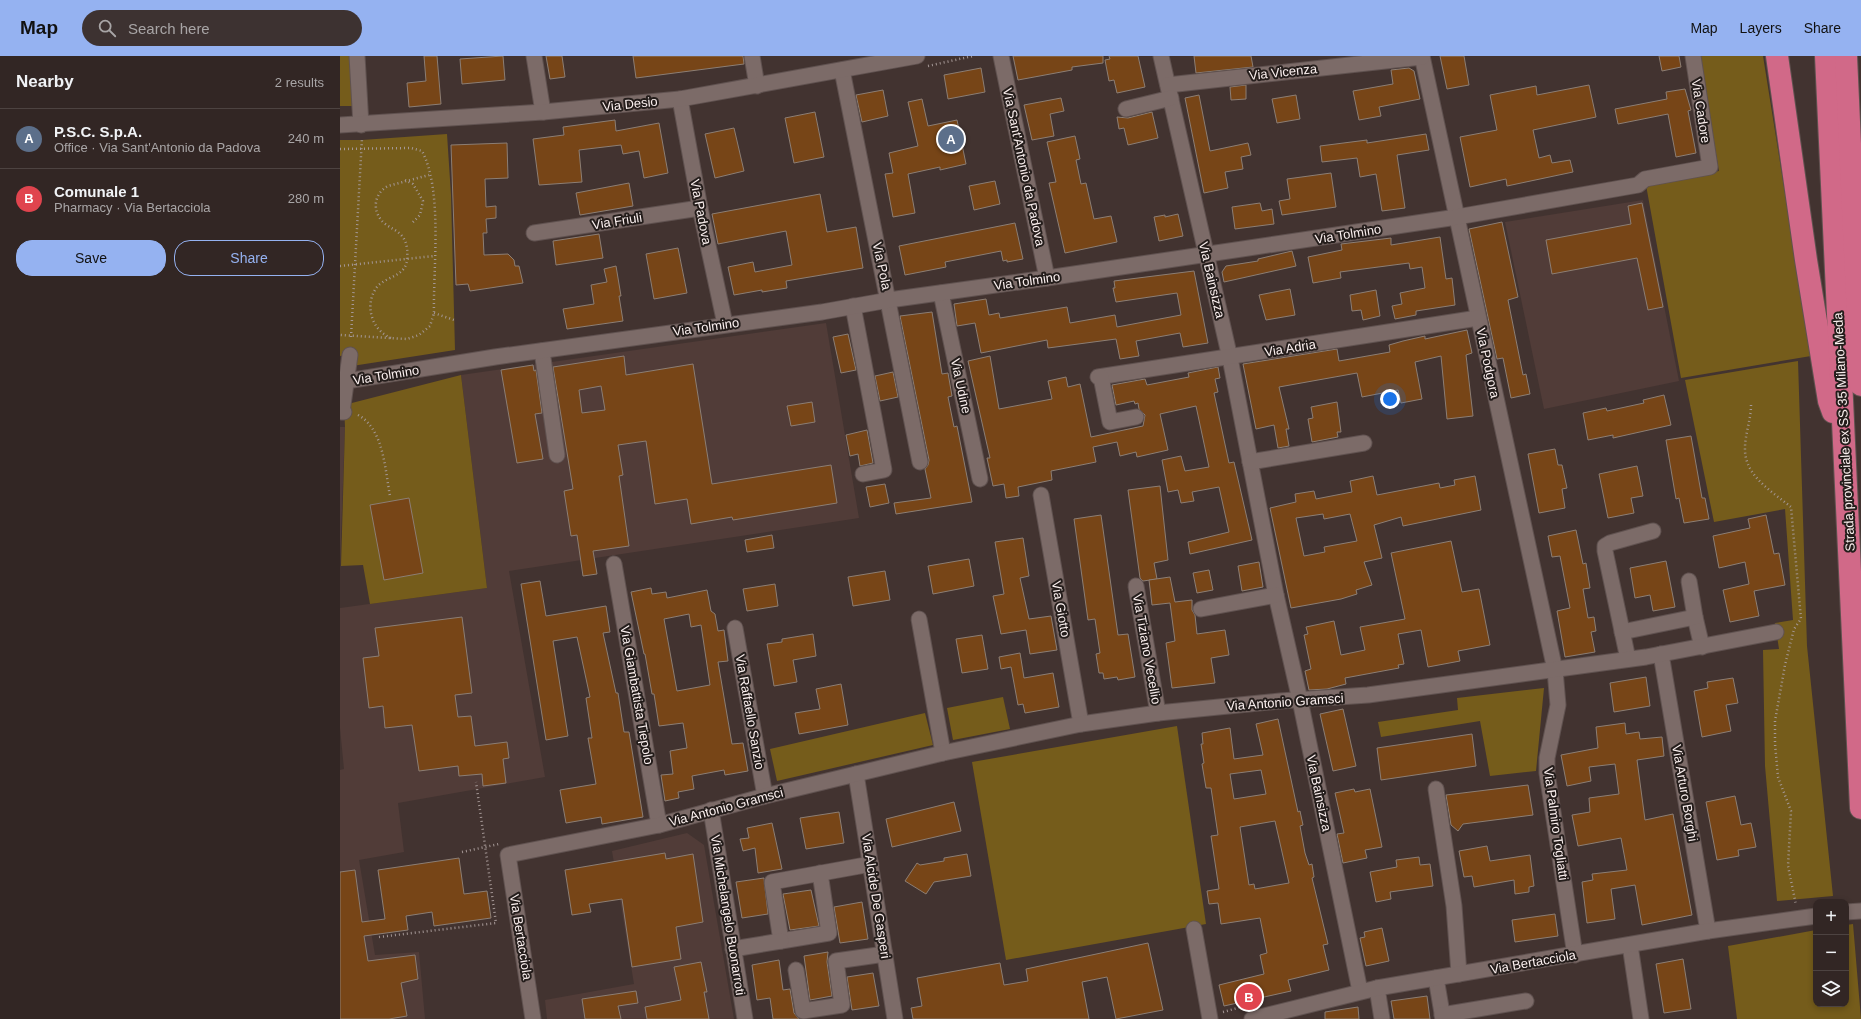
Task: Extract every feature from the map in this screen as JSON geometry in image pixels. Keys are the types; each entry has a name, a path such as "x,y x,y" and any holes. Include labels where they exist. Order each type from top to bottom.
{"highway":[{"path":"1777,56 1806,260 1829,401 1844,442"},
{"name":"Strada provinciale ex SS 35 Milano-Meda","path":"1826,56 1861,808"},
{"name":"Strada provinciale ex SS 35 Milano-Meda","path":"1846,56 1861,385"}],"street":[{"path":"357,56 362,130"},
{"path":"534,56 543,112"},
{"path":"752,56 757,86"},
{"name":"Via Desio","path":"340,125 362,130 680,99 917,56"},
{"name":"Via Sant'Antonio da Padova","path":"1001,56 1047,278"},
{"name":"Via Bainsizza","path":"1161,56 1230,358 1276,595 1300,700 1360,991"},
{"name":"Via Cadore","path":"1693,56 1710,167"},
{"name":"Via Vicenza","path":"1169,92 1422,57"},
{"name":"Via Podgora","path":"1422,57 1555,670"},
{"name":"Via Pola","path":"842,70 889,300 920,462"},
{"path":"1126,109 1169,92"},
{"name":"Via Padova","path":"680,99 700,208 725,324"},
{"name":"Via Tolmino","path":"343,382 542,351 1206,255 1457,217 1638,185 1645,179 1710,167"},
{"name":"Via Friuli","path":"534,233 700,208"},
{"name":"Via Udine","path":"942,293 980,479"},
{"path":"853,306 884,470 863,474"},
{"name":"Via Adria","path":"1136,417 1110,422 1100,377 1230,358 1478,318"},
{"path":"542,351 557,455"},
{"path":"344,412 342,412 343,382 350,355"},
{"path":"1250,462 1364,443"},
{"name":"Via Giotto","path":"1041,495 1081,724"},
{"path":"1628,658 1605,551 1606,546 1610,543 1653,531"},
{"name":"Via Giambattista Tiepolo","path":"614,564 659,825"},
{"path":"1689,581 1702,648"},
{"name":"Via Tiziano Vecellio","path":"1136,586 1158,712"},
{"path":"1201,609 1276,595"},
{"path":"1622,632 1695,618"},
{"path":"919,619 943,753"},
{"name":"Via Raffaello Sanzio","path":"735,628 765,796"},
{"name":"Via Antonio Gramsci","path":"508,855 659,825 765,796 943,753 1081,724 1158,712 1368,696 1702,648 1776,632"},
{"name":"Via Arturo Borghi","path":"1661,654 1708,932"},
{"name":"Via Palmiro Togliatti","path":"1555,670 1558,705 1547,758 1547,772 1575,954"},
{"name":"Via Alcide De Gasperi","path":"856,774 895,1019"},
{"path":"1436,789 1454,906 1459,974"},
{"name":"Via Michelangelo Buonarroti","path":"711,810 745,1019"},
{"name":"Via Bertacciola","path":"508,855 533,1019"},
{"path":"781,941 772,882 870,864"},
{"path":"733,948 829,933 820,873"},
{"path":"1849,912 1861,911"},
{"name":"Via Bertacciola","path":"1252,1019 1360,991 1708,932 1813,916"},
{"path":"1194,929 1210,1019"},
{"path":"1630,945 1641,1019"},
{"path":"796,970 803,1011 842,1005 836,961 885,954"},
{"path":"1436,978 1443,1017 1526,1001"},
{"path":"1377,988 1382,1019"}],"path":[{"path":"350,355 362,130"},
{"path":"340,149 387,147 418,149 422,151 425,157 434,197 434,313 430,326 419,335 407,339 340,335"},
{"path":"395,339 385,335 377,328 372,319 372,294 378,285 396,276 407,263 407,244 402,236 380,219 377,214 375,203 383,188 405,180 429,175"},
{"path":"405,180 413,184 423,201 420,215 412,223"},
{"path":"340,266 408,257 434,256"},
{"path":"434,313 454,320"},
{"path":"1751,405 1751,416 1745,449 1749,467 1764,486 1792,507 1796,546 1801,619 1794,629 1785,665 1776,721 1775,744 1778,777 1791,811 1788,866 1796,906"},
{"path":"344,412 353,412 362,417 374,430 382,453 390,496"},
{"path":"379,938 496,923 476,782"}],"shaded area":[{"path":"340,56 351,56 353,106 340,106"},
{"path":"1699,56 1763,56 1811,356 1681,378 1646,185 1719,171"},
{"path":"447,134 451,195 455,350 352,366 353,354 340,356 340,140 362,140"},
{"path":"1643,200 1679,381 1544,409 1505,222"},
{"path":"826,323 859,518 509,571 545,777 398,803 404,852 359,860 375,955 419,952 425,1019 340,1019 340,770 344,769 340,728 340,608 487,588 461,375"},
{"path":"1798,361 1807,646 1833,896 1777,901 1765,766 1763,650 1779,649 1775,623 1793,620 1785,509 1714,522 1685,380"},
{"path":"461,375 487,588 370,604 363,565 341,566 345,427 344,405"},
{"path":"340,427 345,427 340,566"},
{"path":"1544,688 1536,771 1490,776 1480,721 1381,737 1378,722 1458,710 1457,698"},
{"path":"1003,697 1010,729 953,740 947,708"},
{"path":"925,713 933,745 777,781 770,749"},
{"path":"1177,726 1206,924 1006,960 972,762"},
{"path":"687,833 704,845 734,1019 547,1019 545,1000 634,984 612,851"},
{"path":"1853,924 1861,1019 1737,1019 1728,946 1813,931 1813,1007 1849,1007 1849,925"}],"building":[{"path":"424,56 437,56 441,104 409,107 407,83 426,81"},
{"path":"503,56 505,80 462,84 460,59"},
{"path":"546,56 562,56 565,77 550,79"},
{"path":"633,56 743,56 744,64 636,78"},
{"path":"1013,56 1103,56 1103,63 1072,67 1072,70 1018,80"},
{"path":"1109,56 1138,56 1145,87 1117,93 1114,80 1109,81 1105,60 1110,59"},
{"path":"1194,56 1251,56 1253,67 1196,73"},
{"path":"1440,56 1464,56 1469,85 1447,89"},
{"path":"1659,56 1679,56 1681,67 1662,71"},
{"path":"981,68 985,92 948,99 944,75"},
{"path":"1409,68 1414,71 1420,99 1379,107 1381,116 1359,120 1353,91 1393,84 1391,70"},
{"path":"1246,85 1246,99 1231,100 1230,87"},
{"path":"1589,85 1596,117 1533,130 1539,158 1550,155 1552,163 1570,160 1573,172 1507,186 1506,179 1470,187 1460,137 1497,130 1490,95 1536,86 1537,95"},
{"path":"1685,89 1691,110 1688,111 1696,153 1676,157 1668,114 1618,124 1615,109 1667,99 1666,92"},
{"path":"883,90 888,116 862,122 856,95"},
{"path":"1199,95 1210,151 1248,143 1251,155 1241,157 1243,169 1225,172 1228,188 1204,193 1185,98"},
{"path":"1296,95 1300,119 1277,123 1272,99"},
{"path":"1061,98 1064,111 1050,114 1054,136 1032,140 1024,105"},
{"path":"922,99 928,126 957,120 966,164 940,170 940,167 908,174 915,213 893,217 885,174 893,173 889,153 918,146 908,102"},
{"path":"815,112 824,157 794,163 785,118"},
{"path":"1152,112 1158,138 1128,145 1124,128 1119,129 1117,117 1128,118"},
{"path":"615,120 616,131 659,123 668,173 644,178 639,151 623,154 621,145 579,150 582,182 539,185 533,139 564,135 563,127"},
{"path":"734,128 744,171 715,178 705,134"},
{"path":"1426,134 1429,150 1397,155 1405,208 1382,211 1376,174 1360,177 1357,158 1322,162 1320,146 1367,140 1367,143"},
{"path":"1075,136 1080,159 1076,160 1081,184 1086,183 1094,219 1111,216 1117,242 1065,253 1049,183 1056,182 1047,142"},
{"path":"507,143 508,178 485,179 486,207 496,206 496,218 486,219 487,233 483,233 484,255 508,254 514,260 515,266 519,266 523,283 470,291 468,284 456,285 451,145"},
{"path":"1331,173 1336,207 1282,215 1279,201 1290,199 1287,179"},
{"path":"995,181 1000,204 974,210 969,186"},
{"path":"629,183 633,206 580,215 576,193"},
{"path":"820,194 827,232 856,227 863,268 786,281 787,288 762,292 762,290 734,295 728,267 753,262 755,272 792,265 786,231 718,244 712,214"},
{"path":"1260,203 1262,211 1272,209 1274,224 1235,229 1232,207"},
{"path":"1642,203 1663,307 1648,310 1637,258 1552,274 1546,240 1631,224 1628,206"},
{"path":"1178,214 1183,236 1159,241 1154,217 1165,215 1165,217"},
{"path":"1502,222 1518,297 1508,300 1523,375 1526,374 1530,394 1511,398 1503,358 1497,359 1469,229"},
{"path":"1015,223 1023,259 1007,262 1007,260 1003,261 1001,251 945,262 946,267 905,275 899,246"},
{"path":"599,234 603,258 556,265 553,241"},
{"path":"1440,237 1446,279 1452,278 1455,305 1416,311 1416,315 1395,319 1392,306 1402,304 1400,293 1425,288 1422,267 1410,269 1409,263 1340,272 1341,278 1313,283 1308,257 1342,250 1341,244 1391,238 1391,245"},
{"path":"678,248 687,293 654,299 646,254"},
{"path":"1292,251 1296,266 1224,282 1222,272 1226,266 1258,261 1258,259"},
{"path":"616,266 623,321 567,329 563,309 594,304 591,285 607,282 604,269"},
{"path":"1194,271 1208,343 1183,347 1180,333 1136,341 1139,356 1120,359 1116,339 1048,348 1047,340 981,353 975,323 957,326 954,304 986,299 989,315 999,313 1000,318 1067,307 1070,323 1115,315 1117,327 1181,315 1177,293 1116,302 1113,288 1115,288 1114,281"},
{"path":"1290,289 1295,315 1266,320 1259,295"},
{"path":"1376,290 1380,316 1363,320 1361,310 1352,311 1350,295"},
{"path":"932,312 942,374 948,373 952,396 948,397 954,427 957,426 972,502 896,514 894,503 931,498 925,469 929,460 900,316"},
{"path":"1467,330 1472,353 1466,355 1473,416 1447,419 1441,356 1415,362 1422,399 1401,403 1398,390 1362,397 1357,373 1279,387 1289,429 1286,429 1289,446 1278,448 1274,425 1256,429 1243,364 1337,349 1339,361 1390,352 1389,345 1403,341 1425,336 1425,339"},
{"path":"848,334 856,370 841,373 833,337"},
{"path":"624,356 626,375 693,364 712,484 831,465 837,503 733,520 732,517 691,524 687,499 655,504 646,441 618,445 623,475 619,476 629,546 593,551 597,574 583,576 577,535 571,536 564,491 573,489 553,367","holes":["601,386 605,410 582,413 579,390"]},
{"path":"990,356 999,409 1052,399 1048,381 1066,377 1068,387 1080,384 1091,437 1143,426 1145,415 1139,409 1138,403 1135,404 1134,401 1116,405 1112,385 1145,379 1147,385 1189,377 1188,373 1218,367 1220,378 1215,379 1218,392 1214,393 1229,463 1234,462 1252,540 1190,554 1188,542 1229,532 1219,487 1192,492 1194,501 1181,503 1178,490 1168,492 1162,460 1181,456 1185,471 1209,467 1196,406 1160,414 1168,450 1137,457 1136,452 1120,456 1117,442 1093,447 1096,462 1051,471 1052,480 1018,487 1019,496 1006,498 1004,484 993,486 987,458 990,458 968,361"},
{"path":"533,365 534,371 536,370 542,413 535,414 543,459 517,463 501,370"},
{"path":"893,372 898,397 880,401 875,376"},
{"path":"1664,395 1671,425 1613,438 1613,435 1588,440 1583,413 1606,408 1607,411 1644,403 1643,400"},
{"path":"812,402 815,422 791,426 787,406"},
{"path":"1337,402 1341,432 1337,432 1338,437 1312,442 1308,419 1313,418 1311,407"},
{"path":"867,430 873,463 860,466 858,454 850,456 846,435"},
{"path":"1691,436 1702,498 1705,498 1709,519 1684,523 1679,498 1676,499 1666,440"},
{"path":"1555,449 1558,465 1562,465 1567,488 1562,489 1565,508 1539,513 1528,454"},
{"path":"1637,466 1643,496 1631,498 1634,513 1608,518 1599,474"},
{"path":"1373,476 1377,495 1439,483 1440,488 1455,485 1454,480 1475,476 1481,510 1403,526 1401,517 1374,525 1382,558 1364,562 1372,585 1356,590 1357,594 1341,599 1291,608 1270,508 1296,502 1295,494 1314,491 1316,499 1352,492 1350,481","holes":["1323,514 1324,519 1350,514 1357,541 1324,547 1325,552 1304,556 1296,518"]},
{"path":"885,484 889,503 870,507 866,487"},
{"path":"1160,486 1168,560 1154,563 1157,579 1143,581 1140,578 1128,490"},
{"path":"409,498 423,573 384,580 370,505"},
{"path":"1101,515 1118,635 1128,634 1135,677 1118,680 1117,677 1104,679 1103,673 1099,673 1096,654 1100,653 1095,619 1088,620 1074,519"},
{"path":"1766,515 1774,554 1779,553 1785,585 1754,591 1759,616 1730,622 1723,590 1749,584 1745,562 1719,568 1713,536 1750,528 1748,519"},
{"path":"1576,530 1583,564 1586,563 1590,588 1583,589 1588,618 1594,617 1596,631 1591,632 1595,652 1565,657 1557,611 1570,608 1560,556 1552,557 1548,536"},
{"path":"772,535 774,548 747,552 745,540"},
{"path":"1023,538 1029,576 1020,578 1029,619 1051,616 1057,650 1030,654 1026,630 1001,634 993,596 1004,594 995,542"},
{"path":"1451,541 1462,592 1479,589 1490,645 1458,651 1460,661 1428,667 1421,630 1398,634 1404,664 1398,665 1399,668 1345,678 1346,684 1327,689 1309,690 1305,671 1311,669 1304,635 1308,634 1306,627 1334,621 1341,655 1365,650 1360,627 1405,619 1391,553"},
{"path":"969,559 974,586 933,594 928,566"},
{"path":"1666,561 1675,607 1653,611 1650,595 1635,598 1630,568"},
{"path":"1259,562 1263,587 1242,591 1238,566"},
{"path":"1209,570 1213,590 1197,593 1193,573"},
{"path":"885,571 890,600 853,606 848,577"},
{"path":"1170,577 1175,602 1192,600 1192,610 1195,615 1197,634 1225,630 1229,655 1211,658 1215,683 1172,688 1166,643 1175,641 1170,603 1152,605 1149,580"},
{"path":"540,581 546,616 606,606 610,632 603,633 616,693 618,693 624,732 629,732 643,817 602,824 601,817 566,823 560,790 596,784 588,738 592,738 586,698 590,697 577,637 553,641 568,736 546,740 521,584"},
{"path":"775,584 778,606 747,611 743,589"},
{"path":"651,588 652,594 666,592 667,598 707,590 711,611 715,614 718,631 724,630 728,661 718,662 732,744 743,743 748,771 725,775 724,770 692,776 694,789 678,792 679,798 665,801 661,775 673,774 670,751 687,748 683,723 659,726 654,694 652,694 645,654 631,592","holes":["689,614 691,627 701,625 710,685 677,691 664,619"]},
{"path":"462,617 472,693 455,695 458,717 471,716 475,746 507,742 509,758 503,759 506,783 483,786 482,774 459,776 458,766 419,771 412,725 385,728 383,706 369,708 363,658 379,656 375,628"},
{"path":"813,634 816,656 793,660 797,682 774,686 767,644 782,642 782,639"},
{"path":"982,635 988,669 962,673 956,639"},
{"path":"1020,653 1024,678 1053,673 1059,707 1025,713 1023,704 1018,705 1011,667 1001,669 999,657"},
{"path":"1646,677 1650,706 1614,712 1610,683"},
{"path":"1733,678 1738,703 1726,705 1731,731 1702,737 1694,691 1708,688 1707,682"},
{"path":"841,684 848,725 799,734 795,713 820,709 816,689"},
{"path":"1343,709 1356,766 1333,771 1320,714"},
{"path":"1278,719 1298,812 1300,811 1303,825 1300,826 1305,853 1309,865 1312,864 1314,877 1312,878 1328,944 1323,945 1329,970 1288,980 1291,991 1224,1006 1219,985 1264,974 1260,955 1267,953 1260,918 1221,924 1218,903 1209,904 1207,891 1219,889 1211,836 1218,835 1211,788 1206,788 1202,764 1204,763 1201,744 1203,744 1202,733 1230,728 1234,759 1263,755 1256,724","holes":["1261,770 1266,794 1234,799 1230,774","1275,821 1289,883 1255,889 1254,884 1249,885 1240,827"]},
{"path":"1625,723 1626,734 1639,732 1640,739 1662,737 1664,756 1637,760 1645,820 1673,814 1692,915 1642,925 1635,885 1611,889 1615,919 1587,923 1582,882 1593,880 1592,874 1627,870 1621,838 1578,846 1572,815 1590,812 1589,798 1619,794 1615,764 1589,767 1591,781 1567,786 1561,755 1598,748 1596,727"},
{"path":"1472,734 1476,766 1381,780 1377,748"},
{"path":"1528,785 1533,815 1463,824 1458,831 1451,825 1446,795"},
{"path":"1354,789 1355,792 1370,789 1382,847 1365,850 1367,858 1343,863 1337,834 1344,833 1335,793"},
{"path":"1735,796 1741,825 1751,823 1756,847 1738,850 1739,856 1717,860 1706,802"},
{"path":"954,802 961,831 892,847 886,819"},
{"path":"839,812 844,843 806,849 800,818"},
{"path":"772,823 782,869 758,873 755,848 743,851 740,839 749,838 747,828"},
{"path":"1487,846 1490,861 1530,855 1534,886 1529,887 1529,892 1515,894 1514,880 1474,887 1472,876 1464,877 1459,851"},
{"path":"665,853 666,859 693,854 703,922 676,927 681,959 632,967 622,899 589,904 591,912 572,915 565,870"},
{"path":"967,854 971,876 934,882 926,894 905,881 917,863 920,865 944,861 944,858"},
{"path":"1419,857 1420,865 1430,864 1433,886 1390,892 1391,899 1376,902 1370,872 1397,867 1396,860"},
{"path":"459,858 464,894 487,891 491,918 434,926 432,912 406,916 408,930 364,936 368,961 415,955 418,979 401,983 407,1016 389,1019 340,1019 340,872 355,870 362,922 385,919 378,870"},
{"path":"764,878 768,914 742,918 736,882"},
{"path":"811,890 819,926 790,930 783,894"},
{"path":"862,902 868,939 840,943 834,907"},
{"path":"1555,914 1558,936 1515,942 1512,920"},
{"path":"1382,928 1389,961 1366,966 1360,938 1365,937 1364,932"},
{"path":"1148,943 1163,1010 1116,1019 1107,977 1082,982 1089,1019 913,1019 911,1008 922,1006 917,978 1000,963 1004,985 1028,981 1026,969"},
{"path":"828,952 827,962 832,996 810,1000 804,956"},
{"path":"1683,959 1691,1009 1664,1013 1656,964"},
{"path":"779,960 783,990 790,989 794,1013 799,1019 773,1019 770,998 757,1000 752,965"},
{"path":"701,962 707,992 704,992 709,1019 647,1019 645,1007 681,1000 674,967"},
{"path":"873,973 879,1006 852,1010 847,977"},
{"path":"636,991 638,1003 618,1006 621,1019 585,1019 582,999"},
{"path":"1427,996 1430,1019 1394,1019 1391,1001"},
{"path":"1358,1007 1359,1019 1325,1019 1325,1012"}],"place":[{"name":"P.S.C. S.p.A.","path":"951,139"},
{"name":"Comunale 1","path":"1249,997"}]}
